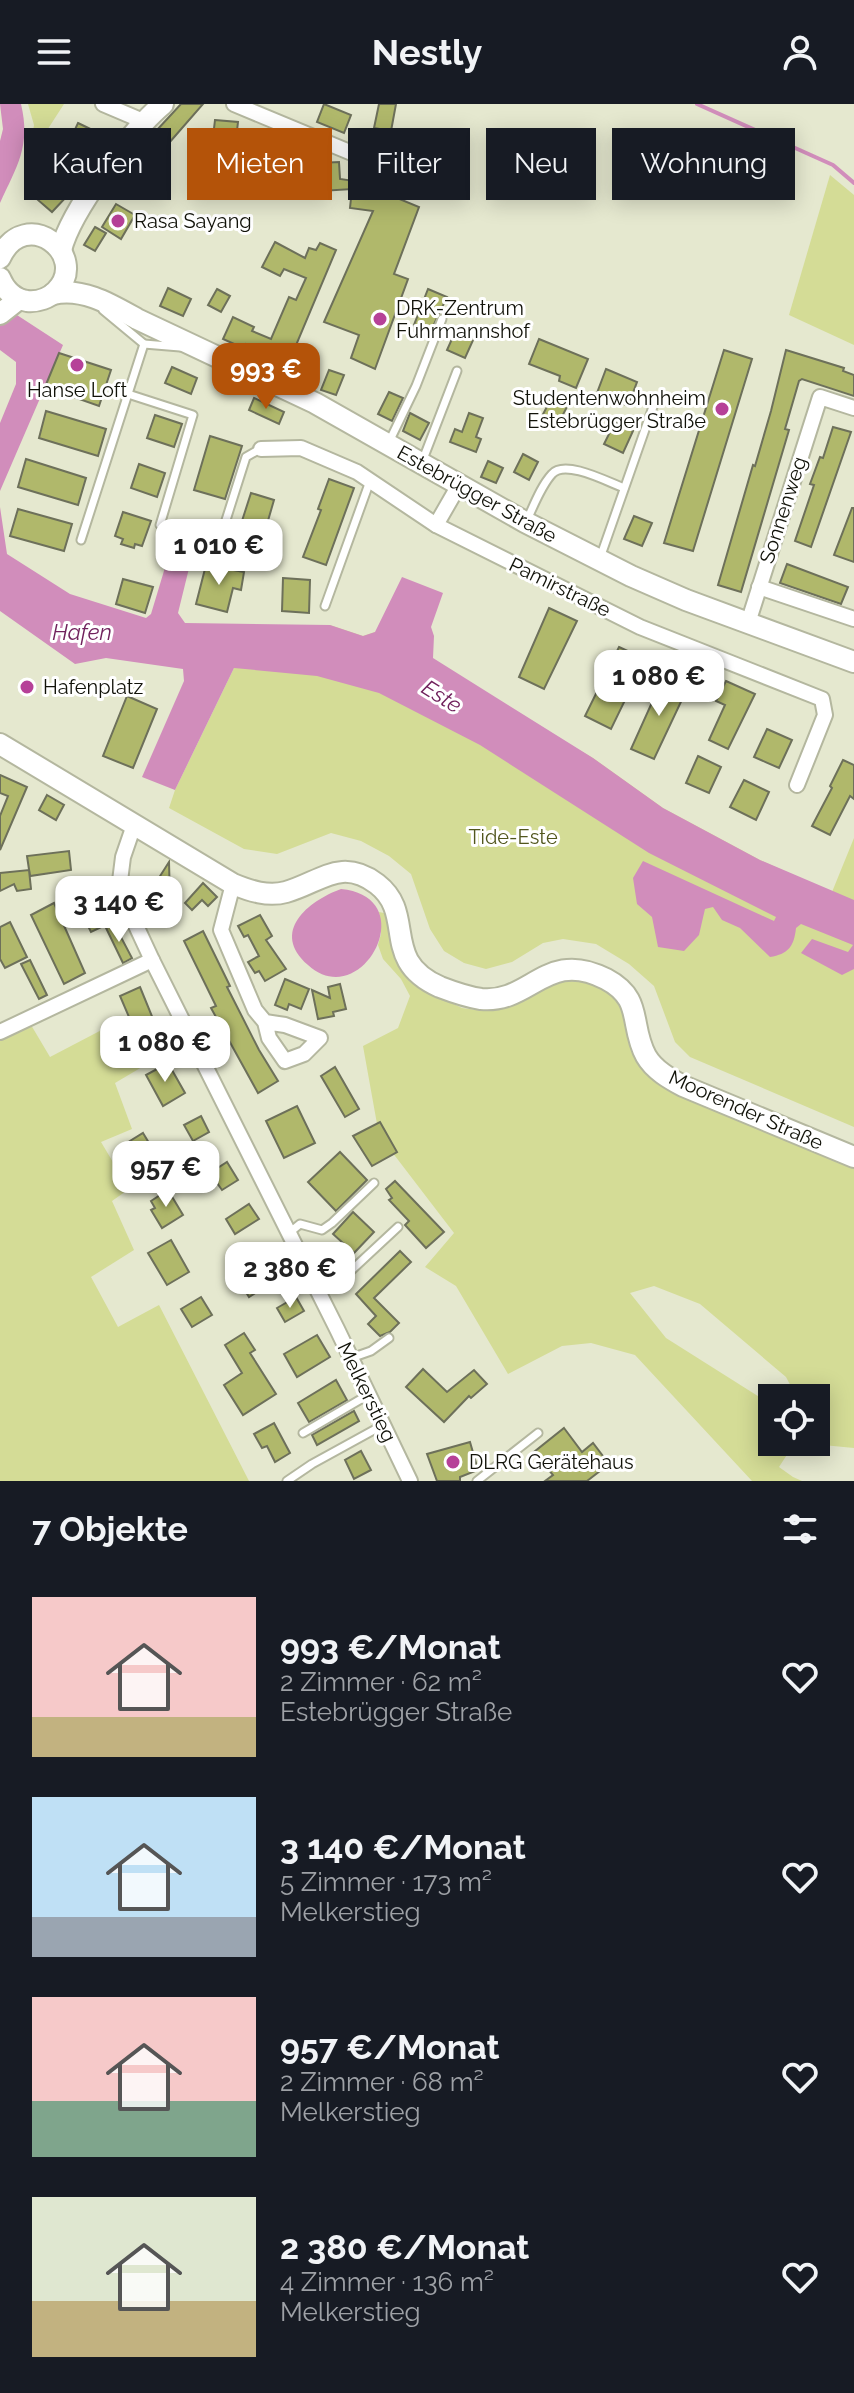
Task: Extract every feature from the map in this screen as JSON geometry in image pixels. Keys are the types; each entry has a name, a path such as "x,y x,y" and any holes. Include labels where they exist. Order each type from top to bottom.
{"street":[{"path":"103,104 135,113 163,104"},
{"path":"234,104 348,151"},
{"path":"53,294 60,287 63,241 135,113"},
{"path":"0,258 12,240 22,235 44,236 84,201"},
{"name":"Estebrügger Straße","path":"44,236 63,260 110,303"},
{"name":"Estebrügger Straße","path":"5,295 37,301 68,290 110,303 315,403 599,561 686,600 854,662"},
{"name":"Sonnenweg","path":"748,623 820,397 854,408"},
{"path":"261,449 301,448 357,472 436,525 459,485"},
{"name":"Pamirstraße","path":"436,525 640,627 822,699 825,715 797,785"},
{"path":"759,587 854,619"},
{"name":"Moorender Straße","path":"0,744 249,891 276,894 342,871 379,885 392,904 407,963 423,979 451,991 477,999 500,998 513,994 548,973 562,970 589,972 603,978 629,998 635,1010 646,1057 667,1077 854,1157"},
{"name":"Melkerstieg","path":"134,825 123,857 119,889 410,1481"},
{"path":"233,884 221,930 255,1010 265,1022"},
{"path":"0,1032 152,960"}],"lane":[{"path":"86,296 144,344 182,347 186,341"},
{"path":"388,445 416,386 442,319"},
{"path":"81,540 144,344"},
{"path":"421,464 457,371"},
{"path":"128,394 193,415 160,525"},
{"path":"599,561 655,401"},
{"path":"220,539 246,457 261,449"},
{"path":"525,522 552,474 559,468 573,469 624,488"},
{"path":"325,606 370,481"},
{"path":"289,1233 300,1224 322,1230 374,1183"},
{"path":"318,1292 341,1280 398,1227"},
{"path":"351,1358 371,1351 389,1338"},
{"path":"303,1433 368,1395"},
{"path":"287,1481 383,1425"},
{"path":"477,1481 538,1433"}],"green space":[{"path":"28,104 64,104 48,128 34,128"},
{"path":"830,175 854,195 854,345 789,315"},
{"name":"Tide-Este","path":"330,625 363,636 375,632 593,758 663,808 760,860 832,892 854,838 854,1127 690,1057 675,1042 654,986 629,964 596,944 563,939 543,943 512,962 486,969 464,963 444,951 430,929 411,874 389,856 361,841 331,833 277,854 244,849 169,808 234,668"},
{"path":"379,912 389,914 393,945 401,970 421,988 462,1008 484,1011 509,1005 548,983 582,977 621,997 638,1056 694,1098 854,1169 854,1448 830,1446 830,1384 790,1384 786,1377 700,1304 654,1286 630,1293 666,1338 758,1396 758,1456 786,1456 779,1467 802,1481 752,1481 635,1355 591,1343 562,1346 508,1374 456,1286 425,1267 454,1233 379,1135 363,1046 398,1028 410,996 401,979 383,959 378,945 381,934"},
{"path":"115,1023 142,1067 115,1083 132,1129 101,1142 129,1189 112,1201 134,1250 91,1277 118,1327 159,1305 249,1481 0,1481 0,1040 31,1025 50,1057"}],"water":[{"path":"0,104 21,104 24,132 21,155 0,203 0,141 3,129"},
{"path":"0,304 63,345 0,491 0,423 16,384 16,362 0,350"},
{"path":"0,507 7,554 70,594 146,618 151,614 173,541 194,548 178,613 185,623 330,625 363,636 375,632 402,577 443,593 431,627 434,636 433,658 593,758 663,808 760,860 854,900 854,969 842,975 801,953 812,939 848,952 853,945 801,924 796,928 789,948 770,957 740,928 722,920 713,907 705,909 699,935 684,951 658,947 652,917 637,904 633,878 643,861 774,921 776,917 649,853 480,745 379,693 317,676 234,668 175,790 142,777 184,681 183,669 106,658 75,664 0,611"},
{"path":"341,889 366,897 378,911 381,929 376,948 364,965 348,975 328,976 308,965 297,953 292,941 293,930 306,910"}],"building":[{"path":"181,104 203,104 171,141 171,128 159,128"},
{"path":"324,104 351,115 344,133 317,122"},
{"path":"379,104 396,104 392,128 374,128"},
{"path":"215,120 238,122 237,128 214,128"},
{"path":"332,162 339,162 340,179 348,180 348,189 332,190"},
{"path":"38,200 63,200 52,212"},
{"path":"351,200 402,200 419,207 394,274 408,279 375,369 351,358 359,335 324,322 373,211 350,208"},
{"name":"Rasa Sayang","path":"116,204 135,215 121,239 102,227"},
{"path":"95,227 106,233 95,251 84,245"},
{"path":"275,242 305,258 309,248 316,250 320,243 336,250 289,362 246,344 243,348 223,339 233,317 254,327 252,331 271,339 289,297 296,300 306,278 284,269 280,276 262,267"},
{"path":"168,288 191,299 183,316 160,306"},
{"path":"217,289 230,296 221,312 208,305"},
{"path":"428,289 447,297 428,337 412,330"},
{"path":"456,330 474,338 465,358 447,350"},
{"path":"539,339 588,359 576,388 559,381 560,376 529,364"},
{"path":"724,350 752,359 693,551 664,543"},
{"path":"786,350 844,368 843,371 854,375 854,396 802,379 799,381 785,429 789,430 741,592 718,585 771,411"},
{"path":"59,353 111,370 99,406 45,387"},
{"path":"172,367 197,378 191,394 165,383"},
{"path":"606,369 637,382 628,406 597,393"},
{"path":"329,370 344,375 336,395 321,390"},
{"path":"389,392 403,398 392,421 378,414"},
{"path":"552,397 568,405 557,426 541,418"},
{"path":"254,398 284,412 279,424 249,410"},
{"path":"46,411 106,429 98,456 39,438"},
{"path":"410,413 429,423 420,440 403,431"},
{"path":"469,413 483,418 476,437 481,439 476,452 450,442 455,429 462,432"},
{"path":"155,415 182,424 174,447 147,438"},
{"path":"615,422 633,431 623,453 604,444"},
{"path":"833,427 851,432 811,547 795,541 814,485 810,484"},
{"path":"210,436 242,446 225,499 194,490"},
{"path":"523,454 538,462 529,480 514,472"},
{"path":"26,459 86,478 78,505 18,487"},
{"path":"488,461 503,468 496,483 481,477"},
{"path":"139,464 165,473 157,497 131,488"},
{"path":"329,479 354,488 326,565 303,557"},
{"path":"251,493 274,500 265,531 241,524"},
{"path":"854,508 854,562 834,555"},
{"path":"18,509 72,524 64,551 10,536"},
{"path":"123,512 151,521 142,546 135,544 134,548 121,544 123,539 115,536"},
{"path":"634,516 652,523 642,546 624,539"},
{"path":"787,564 848,587 841,604 780,583"},
{"path":"206,565 244,572 241,590 233,588 227,612 196,604"},
{"path":"283,578 310,580 309,613 282,611"},
{"path":"123,579 153,587 145,613 116,604"},
{"path":"549,608 577,621 544,689 519,677"},
{"path":"619,647 645,659 611,729 585,716"},
{"path":"663,678 687,689 654,759 631,749"},
{"path":"726,681 755,694 728,749 709,740 725,705 716,701"},
{"path":"127,696 157,709 133,768 103,756"},
{"path":"767,729 792,740 779,768 754,757"},
{"path":"698,756 721,767 709,793 686,783"},
{"path":"843,760 854,765 854,799 850,796 830,835 812,826"},
{"path":"0,775 27,787 0,850 0,816 8,796 0,793"},
{"path":"744,780 769,792 756,820 730,807"},
{"path":"47,795 64,805 56,820 39,810"},
{"path":"69,851 71,870 30,876 27,856"},
{"path":"169,862 170,900 152,904 148,895"},
{"path":"29,870 31,889 17,891 14,884 0,891 0,873"},
{"path":"203,883 217,897 208,906 202,900 192,910 185,903"},
{"path":"95,886 112,922 91,932 73,896"},
{"path":"54,903 85,973 64,984 31,915"},
{"path":"260,915 272,936 266,940 286,969 265,981 248,962 259,956 248,935 244,937 238,926"},
{"path":"10,922 27,957 5,968 0,959 0,927"},
{"path":"114,924 132,958 123,963 106,928"},
{"path":"203,931 230,986 227,987 278,1081 258,1093 211,1008 216,1006 184,941"},
{"path":"30,960 47,995 39,999 21,964"},
{"path":"285,979 309,989 301,1009 289,1004 287,1010 275,1005"},
{"path":"340,984 346,1009 333,1012 334,1016 318,1019 312,990 330,998 328,987"},
{"path":"140,987 160,1036 146,1042 144,1036 138,1038 120,996"},
{"path":"168,1063 185,1093 163,1106 146,1075"},
{"path":"335,1067 359,1109 345,1117 321,1076"},
{"path":"297,1106 315,1143 284,1158 266,1121"},
{"path":"201,1116 209,1132 193,1141 184,1125"},
{"path":"380,1122 397,1152 372,1166 353,1136"},
{"path":"143,1133 155,1153 136,1164 125,1144"},
{"path":"340,1152 367,1180 336,1211 308,1182"},
{"path":"227,1162 238,1180 222,1190 210,1173"},
{"path":"395,1181 444,1232 426,1248 405,1225 409,1221 389,1200 392,1198 386,1189"},
{"path":"168,1190 183,1215 162,1228 151,1210 155,1208 151,1201"},
{"path":"249,1204 259,1219 235,1234 226,1219"},
{"path":"353,1212 374,1232 354,1253 333,1234"},
{"path":"171,1240 189,1272 167,1285 148,1253"},
{"path":"254,1245 276,1280 249,1297 228,1262"},
{"path":"400,1251 411,1262 374,1298 399,1323 380,1336 368,1324 376,1316 356,1294"},
{"path":"201,1297 212,1315 192,1327 181,1309"},
{"path":"296,1297 304,1311 285,1322 277,1308"},
{"path":"244,1333 255,1350 250,1353 276,1394 243,1415 224,1385 242,1373 225,1345"},
{"path":"317,1335 330,1357 297,1377 284,1354"},
{"path":"423,1369 447,1392 474,1370 487,1384 471,1398 469,1396 444,1422 406,1387"},
{"path":"336,1380 347,1400 309,1422 298,1403"},
{"path":"354,1411 359,1421 317,1445 312,1435"},
{"path":"274,1423 290,1453 275,1462 267,1446 262,1448 254,1434"},
{"path":"564,1428 582,1452 593,1443 609,1464 587,1481 545,1481 553,1475 534,1452"},
{"name":"DLRG Gerätehaus","path":"470,1442 478,1470 460,1477 460,1481 437,1481 427,1454"},
{"path":"361,1451 371,1470 354,1479 345,1460"}],"waterway":[{"path":"697,104 833,165 854,183"}],"place":[{"name":"Rasa Sayang","path":"118,221"},
{"name":"DRK-Zentrum Fuhrmannshof","path":"380,319"},
{"name":"Hanse Loft","path":"77,365"},
{"name":"Studentenwohnheim Estebrügger Straße","path":"722,409"},
{"name":"Hafenplatz","path":"27,687"},
{"name":"DLRG Gerätehaus","path":"453,1462"}],"water label":[{"name":"Hafen","path":"82,632"},
{"name":"Este","path":"442,696"}]}
